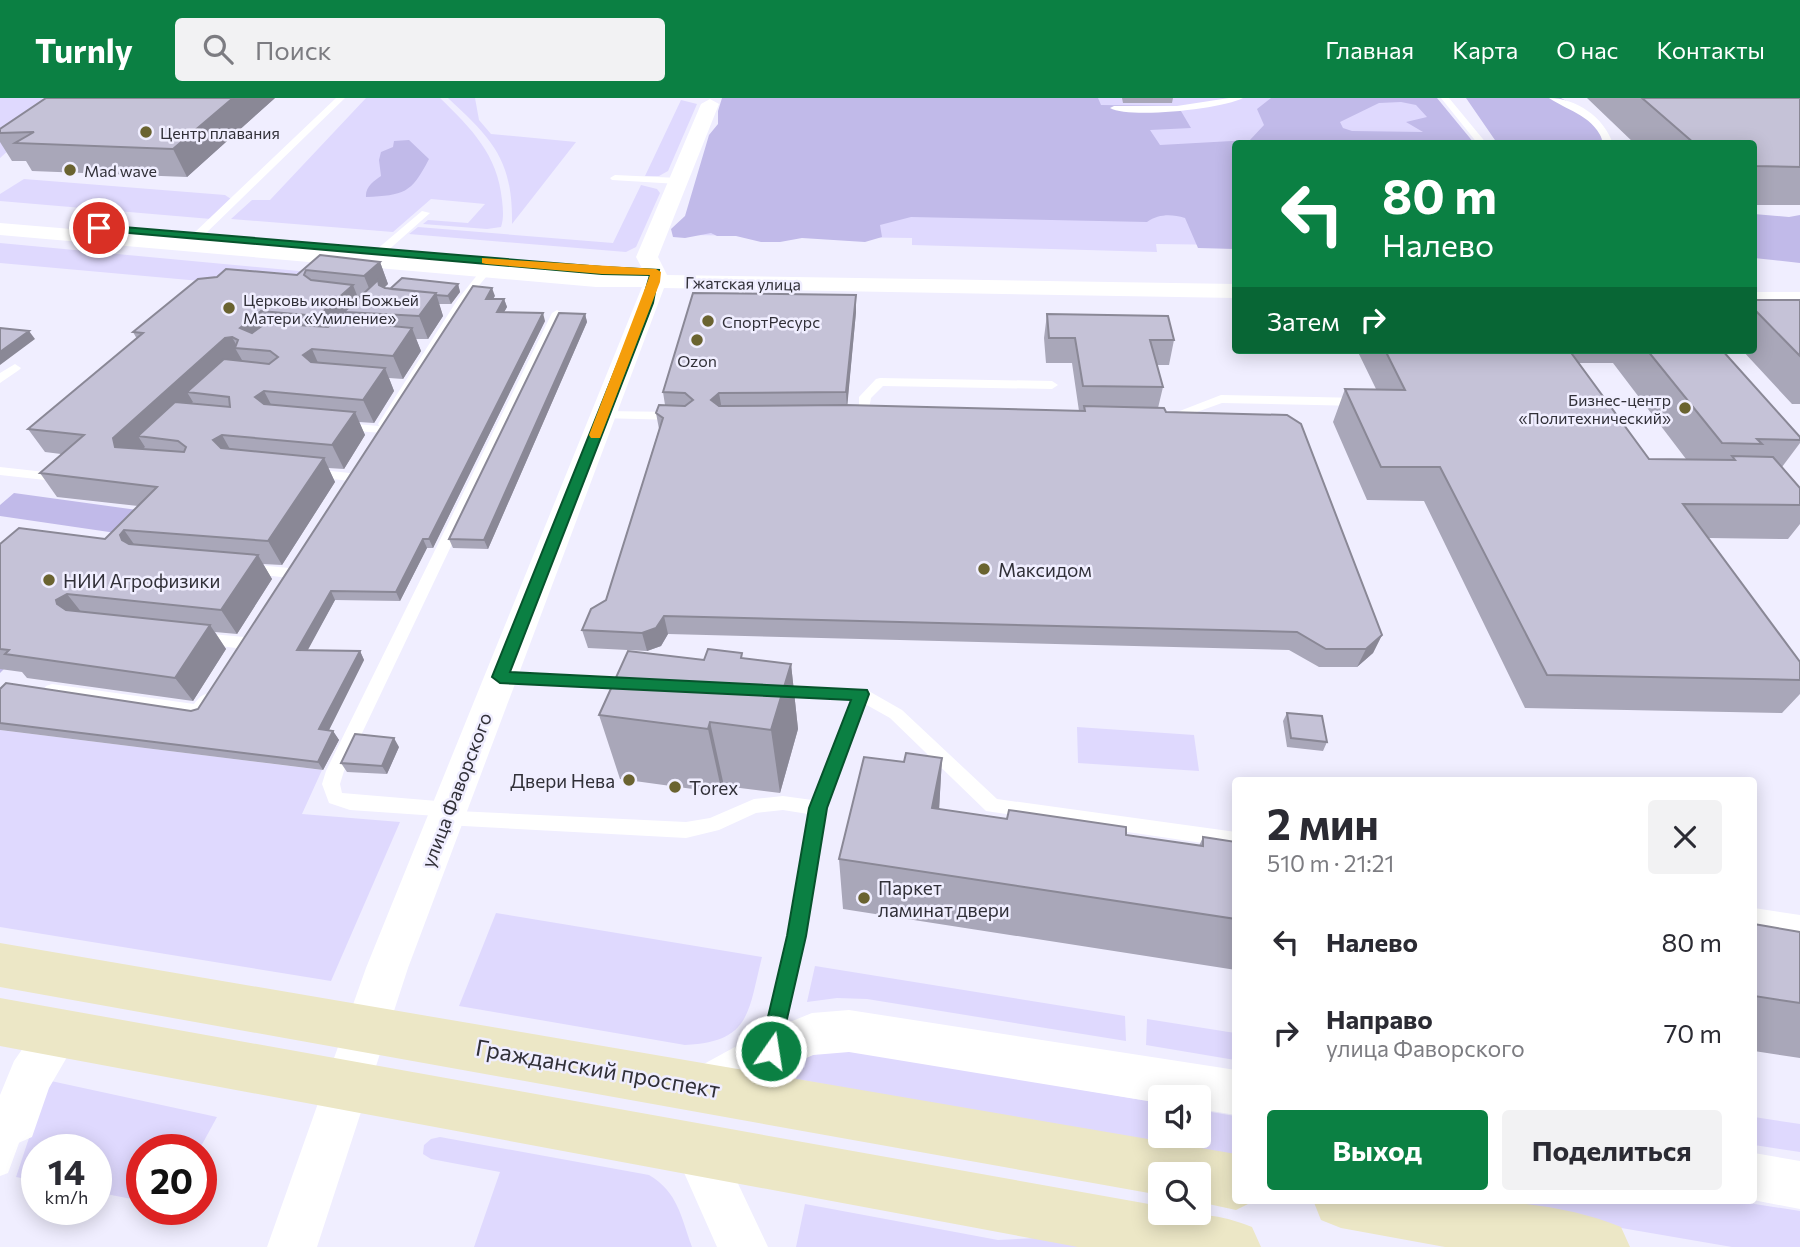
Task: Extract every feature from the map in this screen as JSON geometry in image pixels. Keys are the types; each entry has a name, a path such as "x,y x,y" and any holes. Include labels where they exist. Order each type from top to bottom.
{"main road":[{"name":"Гражданский проспект","path":"0,965 1148,1166"},
{"path":"0,1022 1232,1247"},
{"name":"Гражданский проспект","path":"1211,1178 1232,1181"},
{"path":"1363,1204 1601,1247"}],"street":[{"name":"улица Фаворского","path":"292,1247 387,968 655,277 647,257 678,181 706,101"},
{"name":"Гжатская улица","path":"0,220 655,277 1232,291"},
{"name":"Гжатская улица","path":"0,229 412,271 486,271 596,280 655,277 1232,281"},
{"path":"1757,288 1800,289"},
{"path":"1757,299 1800,299"},
{"path":"707,1087 771,1051 812,1034 849,1031 1232,1092"},
{"path":"8,1120 30,1077 59,1033"},
{"path":"697,1150 743,1247"},
{"path":"1757,1178 1800,1185"}],"lane":[{"path":"197,236 341,98"},
{"path":"1195,98 1212,106"},
{"path":"1114,108 1178,110 1212,106 1240,98"},
{"path":"1445,98 1480,140"},
{"path":"1553,98 1571,104 1599,123 1607,140"},
{"path":"615,178 678,181"},
{"path":"380,252 425,213"},
{"path":"328,426 376,436 402,385 449,310 486,271"},
{"path":"556,313 335,771 331,783 335,798 350,803 447,813 686,830 713,825 754,806 783,803 818,808"},
{"path":"0,379 15,368"},
{"path":"862,416 865,397 880,382 1052,386"},
{"path":"1152,419 1166,419 1221,400 1363,402"},
{"path":"603,415 688,416"},
{"path":"0,471 45,476"},
{"path":"299,472 350,477"},
{"path":"237,568 289,573"},
{"path":"191,638 244,643"},
{"path":"500,677 657,684"},
{"path":"35,688 198,711 214,689"},
{"path":"752,689 861,694 896,714 992,806 1232,839"},
{"path":"771,1051 796,936 818,808 861,694"},
{"path":"1757,917 1800,924"},
{"path":"0,1165 8,1120"}],"shaded area":[{"path":"0,98 67,98 0,158"},
{"path":"366,98 440,98 462,120 489,156 499,184 503,210 501,227 487,229 423,224 428,220 468,223 485,204 431,199 393,232 231,219 252,200 270,200"},
{"path":"448,98 475,98 479,120 491,134 576,142 512,224 509,183 497,153 477,126"},
{"path":"722,98 1098,98 1101,105 1178,106 1191,128 1150,130 1160,145 1232,141 1232,249 1198,248 1185,218 1170,215 1156,217 1147,222 911,217 880,225 882,237 865,242 802,238 761,242 711,233 685,238 673,237 671,229 685,216 709,135 718,124"},
{"path":"738,98 1432,98 1467,140 1232,140 1232,245 1156,244 1157,252 912,245 912,238 687,235"},
{"path":"1271,98 1437,98 1472,140 1250,140 1264,125 1257,109","holes":["1401,102 1416,105 1427,117 1406,122 1423,132 1352,131 1343,128 1340,122 1379,103"]},
{"path":"1466,98 1561,98 1575,106 1601,131 1602,140 1495,140"},
{"path":"681,100 697,104 668,171 659,176 645,176"},
{"path":"409,140 429,159 417,179 398,193 366,197 368,187 381,176 381,152 393,147 394,141"},
{"path":"24,179 225,195 231,199 211,219 0,201 0,194"},
{"path":"641,185 657,189 660,193 636,247 626,252 409,234 418,227 613,243"},
{"path":"1757,214 1789,217 1800,215 1800,263 1757,258"},
{"path":"0,243 330,274 312,291 0,263"},
{"path":"14,493 159,513 0,673 0,641 116,533 0,516 0,505"},
{"path":"1077,727 1194,735 1199,771 1078,763"},
{"path":"0,730 322,770 302,814 400,822 331,981 0,927"},
{"path":"496,913 762,957 749,1008 735,1030 723,1038 685,1045 459,1006"},
{"path":"815,966 1125,1016 1126,1041 867,999 837,998 807,1002"},
{"path":"1147,1019 1232,1033 1232,1059 1146,1045"},
{"path":"847,1050 1148,1101 1148,1144 796,1079 793,1069 811,1056"},
{"path":"51,1081 217,1117 208,1134 126,1134 126,1198 112,1195 112,1134 30,1134"},
{"path":"1211,1112 1232,1116 1232,1159 1170,1148 1211,1148"},
{"path":"1757,1117 1800,1124 1800,1152 1757,1145"},
{"path":"440,1137 649,1175 672,1197 692,1247 474,1247 500,1172 431,1159 423,1154 424,1145 431,1139"},
{"path":"21,1162 21,1178 16,1177"},
{"path":"805,1204 998,1240 1036,1238 1086,1247 796,1247"},
{"path":"1482,1204 1755,1204 1800,1211 1800,1247 1732,1247"}],"building":[{"path":"46,98 233,98 173,149 15,143 34,132 0,133 0,129"},
{"path":"1642,98 1800,98 1800,167 1757,166 1757,140 1690,140"},
{"path":"320,255 380,262 364,276 306,270 304,275 311,280 353,285 318,316 261,311 240,328 252,333 266,323 328,327 378,280 379,285 385,288 436,293 419,316 346,312 345,320 351,322 412,328 393,356 312,349 303,355 311,362 385,368 363,400 264,391 255,397 264,404 355,412 332,445 222,435 213,440 221,448 324,458 268,541 124,530 120,535 122,540 129,544 258,555 221,610 67,594 56,600 57,604 66,610 210,625 175,678 5,654 9,650 0,649 0,544 19,528 105,539 157,487 40,473 84,435 28,429 143,333 133,332 198,279 217,277 226,269 297,275","holes":["225,338 238,340 235,348 270,351 278,357 269,364 224,359 187,392 229,397 230,407 175,402 138,436 178,441 186,447 184,452 115,447 113,438"]},
{"path":"402,278 458,284 448,296 390,289"},
{"path":"473,286 492,288 486,299 504,299 497,312 543,313 429,539 423,539 396,592 331,591 297,650 360,651 319,729 333,731 318,762 0,723 0,689 6,683 191,711 198,709"},
{"name":"Максидом","path":"693,293 856,295 846,392 719,393 711,400 719,406 845,405 1085,411 1084,406 1164,408 1166,412 1287,415 1301,424 1382,635 1366,649 1326,649 1297,632 664,616 656,628 642,633 582,630 591,609 606,600 663,418 656,413 659,405 685,406 693,400 685,393 663,392"},
{"path":"1757,300 1800,300 1800,356 1757,312"},
{"path":"559,313 585,314 484,540 449,539"},
{"path":"1047,314 1168,316 1174,340 1150,340 1163,387 1083,386 1075,338 1049,338"},
{"path":"0,328 29,331 0,352"},
{"path":"1387,354 1572,354 1649,459 1735,460 1732,456 1773,457 1800,488 1800,505 1683,504 1800,662 1800,680 1547,675 1440,467 1381,467 1345,389 1405,390"},
{"path":"1650,354 1726,354 1800,437 1800,440 1757,439 1762,444 1722,443"},
{"path":"708,649 742,653 741,658 791,664 771,730 710,722 708,729 599,715 628,651 704,660"},
{"path":"1287,713 1322,716 1327,742 1291,738"},
{"path":"355,734 394,738 382,766 341,763"},
{"path":"906,753 942,758 932,808 1007,819 1009,810 1126,827 1126,835 1203,846 1203,837 1232,841 1232,918 839,859 864,757 904,762"},
{"path":"1757,925 1800,932 1800,1003 1757,996"}],"slow traffic":[{"path":"486,261 602,271 656,272 655,282 595,435"}],"place":[{"name":"Центр плавания","path":"146,132"},
{"name":"Mad wave","path":"70,170"},
{"name":"Церковь иконы Божьей Матери «Умиление»","path":"229,308"},
{"name":"СпортРесурс","path":"708,321"},
{"name":"Ozon","path":"697,340"},
{"name":"Бизнес-центр «Политехнический»","path":"1685,408"},
{"name":"Максидом","path":"984,569"},
{"name":"НИИ Агрофизики","path":"49,580"},
{"name":"Двери Нева","path":"629,780"},
{"name":"Torex","path":"675,787"},
{"name":"Паркет ламинат двери","path":"864,898"}],"route":[{"path":"99,228 602,271 656,272 647,303 500,677 861,694 818,808 796,936 771,1051"}]}
